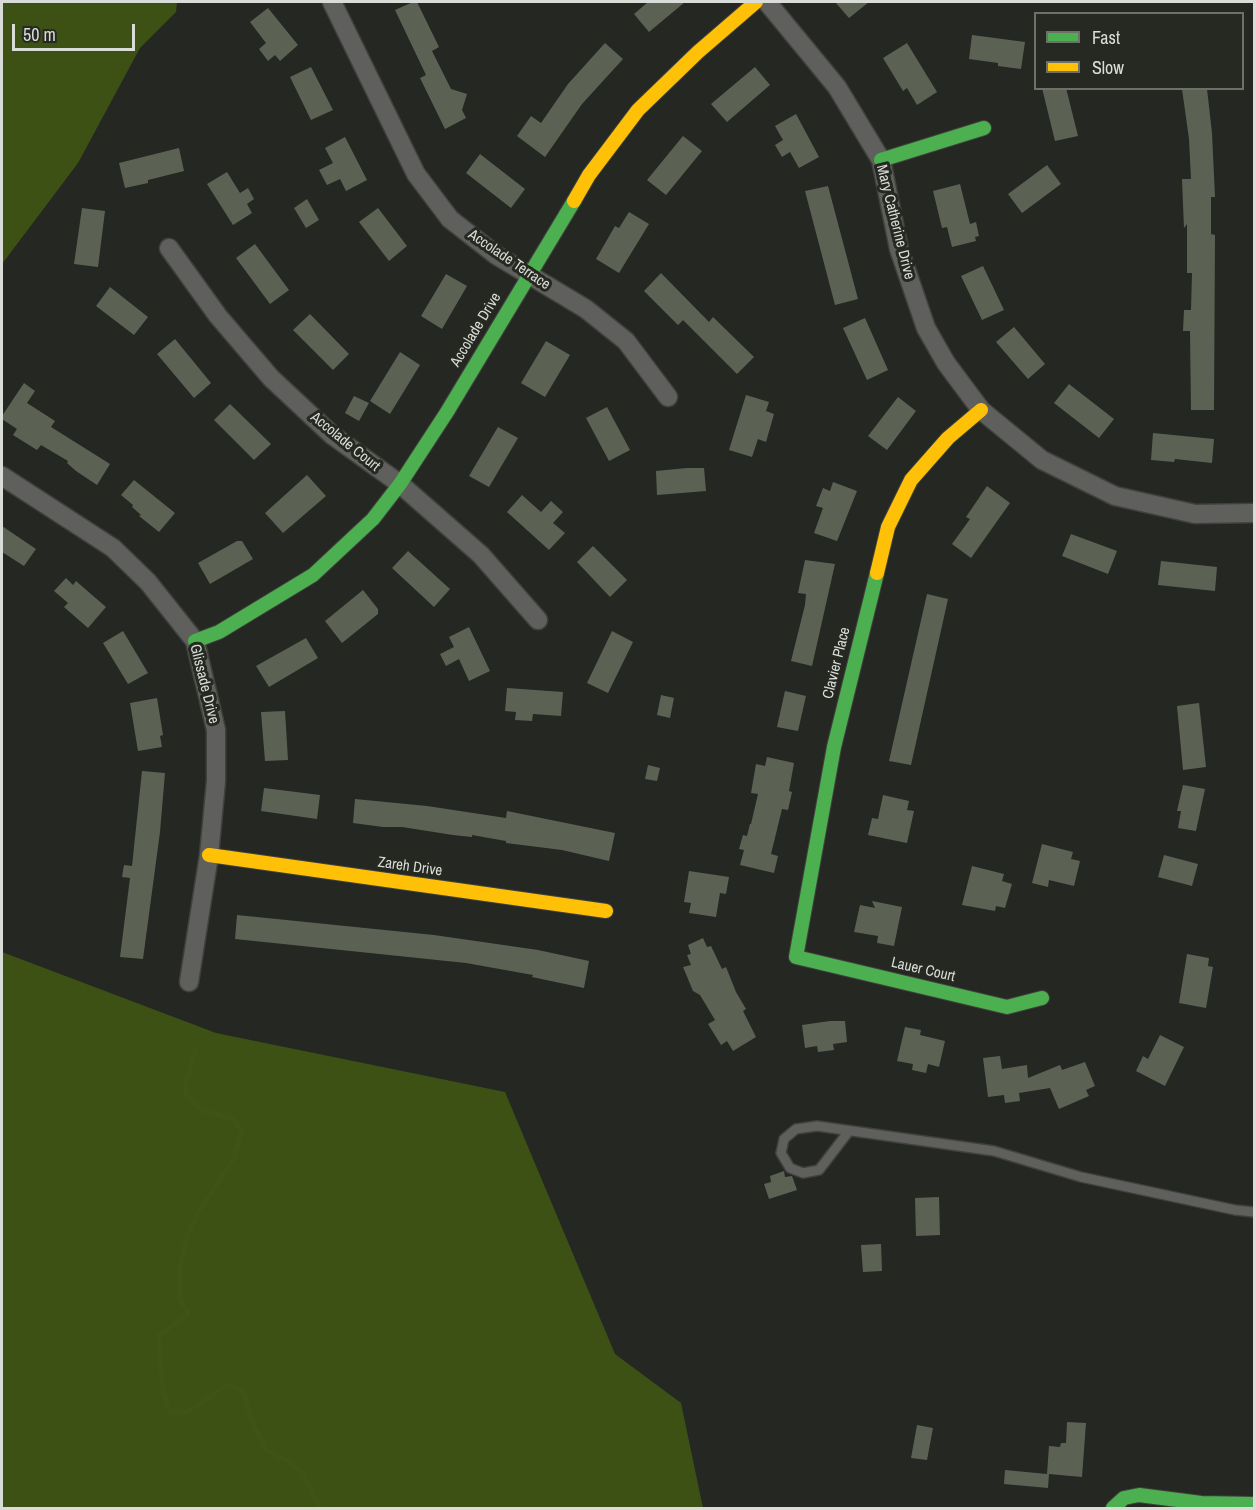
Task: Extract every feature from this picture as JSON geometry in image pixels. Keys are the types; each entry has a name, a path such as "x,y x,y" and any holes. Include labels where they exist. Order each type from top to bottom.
{"street":[{"name":"Accolade Terrace","path":"332,2 416,174 450,219 496,255 586,309 626,341 668,397"},
{"name":"Accolade Drive","path":"195,641 219,632 313,575 373,519 400,484 447,412 589,175 638,110 698,52 756,2"},
{"name":"Mary Catherine Drive","path":"767,2 837,87 881,160 899,249 926,327 946,363 981,410 1042,460 1115,496 1195,514 1254,513"},
{"path":"881,160 984,128"},
{"name":"Accolade Court","path":"169,248 219,316 271,378 332,435 400,484 481,555 538,620"},
{"name":"Clavier Place","path":"796,957 834,747 888,527 911,480 948,438 981,410"},
{"name":"Glissade Drive","path":"2,476 113,548 148,582 195,641 216,730 216,781 208,855 189,982"},
{"name":"Zareh Drive","path":"208,855 606,911"},
{"name":"Lauer Court","path":"796,957 1007,1007 1042,998"},
{"path":"1113,1509 1124,1498 1139,1495 1201,1503 1254,1504"}],"lane":[{"path":"849,1131 819,1170 802,1173 790,1168 781,1153 784,1139 796,1129 817,1126 994,1151 1081,1177 1235,1210 1254,1212"}],"green space":[{"path":"2,2 177,2 176,12 140,48 78,163 2,264"},
{"path":"2,952 216,1033 505,1092 615,1354 681,1403 703,1508 2,1508"}],"building":[{"path":"417,2 439,47 432,51 451,89 467,94 462,110 466,118 445,129 420,78 426,75 395,10"},
{"path":"648,2 685,2 649,32 634,14"},
{"path":"835,2 869,2 849,18"},
{"path":"268,8 298,45 280,61 275,55 268,61 259,49 266,43 250,22"},
{"path":"972,35 1025,42 1021,69 969,59"},
{"path":"605,43 623,59 582,104 545,157 517,136 531,116 541,123 568,84"},
{"path":"907,43 937,92 917,105 907,88 903,91 883,58"},
{"path":"311,67 333,110 311,120 290,77"},
{"path":"755,67 770,85 727,122 711,104"},
{"path":"1042,90 1066,90 1078,136 1055,141"},
{"path":"1182,90 1207,90 1215,197 1211,197 1211,234 1215,235 1214,410 1191,410 1190,331 1183,331 1184,310 1191,310 1192,273 1187,273 1187,224 1184,228 1182,179 1191,179 1189,139"},
{"path":"796,114 819,157 799,168 790,152 782,157 775,145 783,140 775,126"},
{"path":"683,136 702,151 666,195 647,180"},
{"path":"345,137 367,180 346,191 340,179 327,185 319,170 333,163 325,148"},
{"path":"179,148 184,171 125,188 119,163"},
{"path":"480,154 525,189 511,208 466,173"},
{"path":"1047,165 1061,184 1022,213 1008,194"},
{"path":"227,172 240,193 248,188 254,199 247,204 252,213 233,225 207,184"},
{"path":"960,184 970,224 976,222 979,236 975,237 976,241 952,247 947,227 942,228 933,191"},
{"path":"828,186 858,299 835,305 805,191"},
{"path":"307,199 319,220 306,228 294,208"},
{"path":"82,208 105,211 98,267 74,264"},
{"path":"378,208 407,246 389,261 359,222"},
{"path":"629,212 649,224 619,273 596,259 615,226 619,228"},
{"path":"255,244 289,290 270,304 236,258"},
{"path":"983,266 1004,310 982,320 961,276"},
{"path":"661,273 709,322 713,317 754,357 737,374 683,320 678,325 644,291"},
{"path":"446,274 467,286 442,329 421,316"},
{"path":"110,287 148,317 134,335 96,306"},
{"path":"310,314 349,354 333,370 293,330"},
{"path":"865,318 888,370 867,380 843,328"},
{"path":"1014,327 1045,364 1028,379 996,342"},
{"path":"175,339 211,383 194,398 157,354"},
{"path":"546,341 570,355 545,397 521,383"},
{"path":"400,352 420,365 390,414 370,401"},
{"path":"24,383 35,391 27,403 55,421 51,427 110,464 97,485 76,471 67,463 68,461 41,445 37,450 13,435 17,429 2,419 2,416"},
{"path":"1069,384 1114,419 1099,438 1054,403"},
{"path":"746,395 769,402 766,411 774,414 766,442 758,439 752,457 729,450"},
{"path":"354,396 369,403 359,421 345,413"},
{"path":"898,397 916,411 887,450 868,436"},
{"path":"230,404 271,444 254,460 214,420"},
{"path":"607,407 630,450 609,461 586,418"},
{"path":"498,427 518,438 489,487 469,476"},
{"path":"1153,433 1214,439 1212,463 1175,459 1174,462 1151,460"},
{"path":"704,468 706,491 657,495 656,471"},
{"path":"307,475 326,496 283,533 265,513"},
{"path":"134,480 175,513 159,532 139,516 141,515 132,507 133,505 121,495"},
{"path":"833,482 857,491 837,541 814,533 823,508 816,506 823,488 830,491"},
{"path":"987,486 1010,503 971,558 952,544 970,519 966,517"},
{"path":"522,495 541,512 551,501 563,512 553,523 565,533 549,550 507,512"},
{"path":"2,526 36,549 24,566 2,552"},
{"path":"1071,534 1117,551 1108,574 1062,556"},
{"path":"237,541 242,541 253,559 210,584 198,563"},
{"path":"593,546 627,580 610,597 577,562"},
{"path":"408,551 450,589 434,607 392,568"},
{"path":"805,560 835,564 812,666 791,661 805,605 806,594 798,593"},
{"path":"1161,561 1217,567 1215,591 1158,585"},
{"path":"66,578 73,585 76,581 106,607 88,628 64,607 68,603 54,591"},
{"path":"363,590 378,609 378,614 342,643 325,621"},
{"path":"927,594 948,599 911,765 889,761"},
{"path":"469,627 490,671 469,681 459,659 446,666 440,654 454,647 449,637"},
{"path":"123,631 148,673 128,684 103,643"},
{"path":"612,631 633,642 608,693 587,683"},
{"path":"306,638 318,658 269,687 256,666"},
{"path":"507,688 563,692 561,716 533,714 532,721 515,720 516,712 505,711"},
{"path":"785,691 806,696 798,731 777,727"},
{"path":"661,695 674,698 670,718 657,715"},
{"path":"157,698 163,735 160,736 162,747 138,751 130,703"},
{"path":"1199,703 1206,767 1183,770 1177,706"},
{"path":"285,711 288,760 265,761 261,712"},
{"path":"767,757 794,763 788,810 782,809 771,854 778,856 774,873 740,865 744,850 739,849 743,835 747,836 758,794 751,793 756,764 765,766"},
{"path":"648,765 660,768 657,781 645,779"},
{"path":"142,771 165,773 160,832 143,959 120,957 130,878 122,877 124,865 132,866"},
{"path":"1183,785 1205,789 1196,831 1178,828 1181,811 1177,811"},
{"path":"264,788 320,795 317,819 261,811"},
{"path":"883,795 909,801 907,810 914,811 907,843 868,835 872,818 878,819"},
{"path":"355,799 427,806 506,818 507,811 615,833 609,861 562,850 506,843 506,841 472,835 472,837 353,823"},
{"path":"1042,844 1073,852 1071,859 1080,861 1074,886 1049,880 1048,887 1032,883"},
{"path":"1164,855 1198,864 1192,886 1158,877"},
{"path":"972,866 1004,874 1002,881 1012,884 1005,908 996,906 995,911 962,905"},
{"path":"689,871 729,877 726,894 720,893 716,917 689,913 691,903 684,902"},
{"path":"872,901 902,907 894,946 877,943 878,936 854,932 860,905 875,908"},
{"path":"237,915 434,935 538,950 589,961 584,988 532,977 533,975 466,963 235,939"},
{"path":"703,938 707,947 711,946 722,969 726,967 746,1009 743,1011 756,1037 733,1051 727,1041 721,1045 708,1024 715,1020 700,995 693,991 683,967 691,965 687,955 691,954 688,945"},
{"path":"1187,954 1209,958 1208,966 1213,967 1206,1008 1179,1003"},
{"path":"845,1021 847,1042 833,1044 834,1050 818,1052 817,1046 805,1048 802,1025"},
{"path":"905,1027 921,1030 920,1035 945,1041 939,1067 928,1064 926,1073 912,1070 913,1064 897,1061"},
{"path":"1160,1035 1184,1047 1165,1086 1136,1071 1143,1056 1148,1059"},
{"path":"1000,1056 1002,1069 1027,1065 1028,1078 1060,1065 1062,1070 1085,1062 1095,1086 1086,1090 1089,1096 1059,1109 1050,1088 1019,1093 1020,1101 1005,1103 1004,1095 988,1097 983,1058"},
{"path":"784,1171 785,1177 792,1176 797,1190 769,1199 764,1184 771,1182 770,1176"},
{"path":"939,1197 940,1235 916,1236 915,1198"},
{"path":"881,1244 882,1271 863,1272 861,1245"},
{"path":"1067,1422 1086,1423 1082,1477 1049,1474 1048,1488 1004,1484 1005,1470 1047,1474 1049,1446 1060,1447 1061,1443 1066,1443"},
{"path":"917,1425 933,1428 927,1460 911,1458"}],"waterway":[{"path":"195,1050 186,1082 186,1094 201,1110 233,1119 242,1130 234,1158 198,1213 188,1233 180,1267 180,1300 189,1314 159,1335 164,1395 170,1412 187,1412 227,1385 243,1391 254,1426 267,1451 286,1460 302,1472 320,1508"}],"traffic: fast":[{"path":"881,160 984,128"},
{"path":"195,641 219,632 313,575 373,519 400,484 447,412 574,201"},
{"path":"877,573 834,747 796,957 1007,1007 1042,998"},
{"path":"1113,1508 1124,1498 1139,1495 1201,1503 1254,1504"}],"traffic: slow":[{"path":"574,201 589,175 638,110 698,52 756,2"},
{"path":"877,573 888,527 911,480 948,438 981,410"},
{"path":"209,855 606,911"}]}
